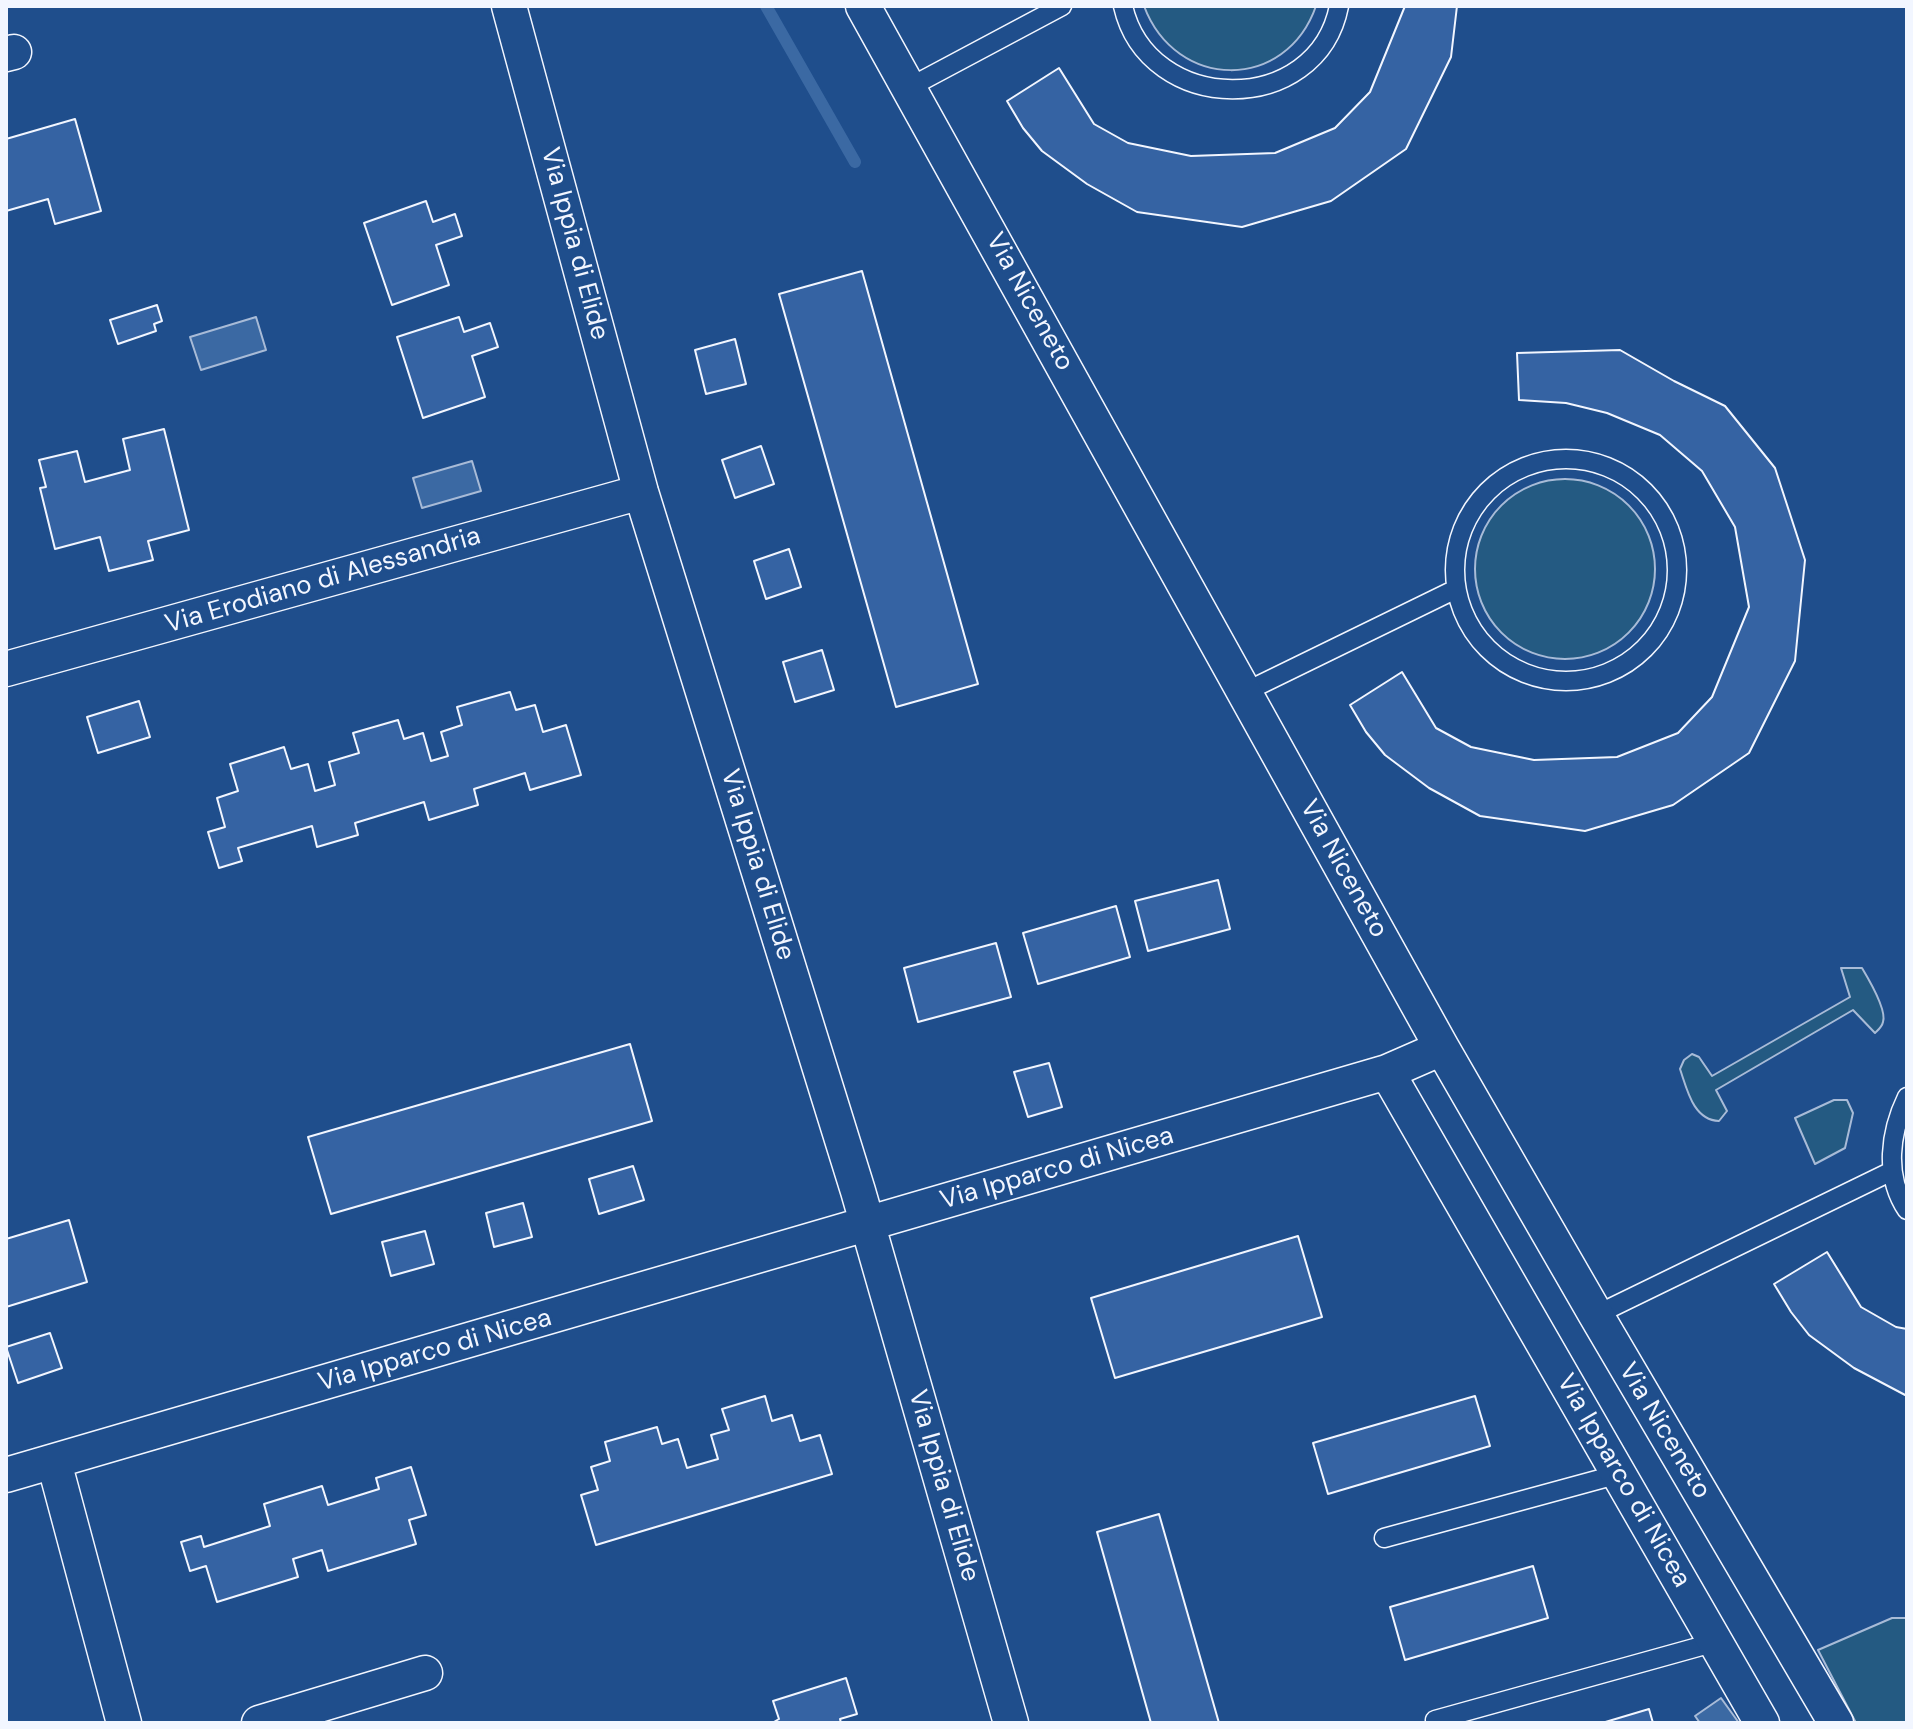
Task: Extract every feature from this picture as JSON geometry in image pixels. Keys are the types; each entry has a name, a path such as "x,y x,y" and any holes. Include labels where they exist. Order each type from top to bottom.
{"street":[{"name":"Via Ippia di Elide","path":"509,6 641,492 868,1225 1011,1723"},
{"name":"Via Niceneto","path":"863,6 1442,1048 1836,1723"},
{"name":"Via Erodiano di Alessandria","path":"6,669 641,492"},
{"path":"1387,1072 1442,1048"},
{"name":"Via Ipparco di Nicea","path":"6,1475 1387,1072 1762,1723"},
{"path":"54,1462 124,1723"},
{"path":"259,1723 425,1673"}],"lane":[{"path":"910,87 1062,6"},
{"path":"1123,6 1138,42 1162,68 1192,85 1227,92 1262,87 1294,73 1319,49 1339,6"},
{"path":"1559,457 1596,461 1630,477 1656,503 1673,537 1678,574 1671,610 1653,641 1625,665 1591,679 1555,681 1520,672 1490,652 1468,623 1456,589 1456,552 1468,516 1491,486 1522,466 1559,457"},
{"path":"1245,692 1456,589"},
{"path":"1907,1097 1893,1134 1892,1171 1907,1210"},
{"path":"1596,1315 1892,1171"},
{"path":"1384,1538 1619,1474"},
{"path":"1435,1720 1716,1642"}],"shaded area":[{"path":"1144,6 1316,6 1301,34 1281,54 1257,66 1231,70 1205,66 1180,54 1159,34"},
{"path":"256,317 266,350 201,370 190,337"},
{"path":"472,461 481,491 422,508 413,478"},
{"path":"1565,479 1599,486 1629,505 1648,535 1655,569 1648,603 1629,633 1599,652 1565,659 1531,652 1501,633 1482,603 1475,569 1482,535 1501,505 1531,486"},
{"path":"1841,968 1862,968 1882,1010 1883,1022 1879,1030 1875,1033 1853,1010 1716,1090 1727,1111 1719,1121 1703,1115 1692,1102 1685,1085 1680,1069 1684,1060 1692,1054 1699,1057 1712,1076 1850,997"},
{"path":"1834,1100 1847,1100 1853,1113 1845,1148 1815,1164 1795,1118"},
{"path":"1892,1618 1907,1618 1907,1723 1856,1723 1818,1650"},
{"path":"1721,1698 1739,1723 1700,1723 1695,1716"}],"building":[{"path":"1405,6 1457,6 1451,57 1406,149 1331,201 1242,227 1137,212 1087,184 1042,151 1007,101 1059,68 1094,124 1128,143 1191,156 1275,153 1335,128 1370,92"},
{"path":"75,119 101,211 55,224 48,199 6,211 6,139"},
{"path":"426,201 433,222 455,214 462,236 436,245 449,285 392,305 364,223"},
{"path":"862,271 978,684 896,707 779,294"},
{"path":"157,305 162,321 154,324 156,331 118,344 110,320"},
{"path":"459,317 464,332 490,323 498,347 472,356 485,397 423,418 397,337"},
{"path":"735,339 746,384 706,394 695,350"},
{"path":"1620,350 1725,406 1775,468 1805,560 1795,661 1749,753 1673,805 1585,831 1480,816 1429,788 1385,755 1350,705 1402,672 1436,728 1471,747 1534,760 1617,757 1678,733 1712,697 1749,607 1735,527 1702,471 1660,435 1607,413 1566,403 1519,400 1517,353"},
{"path":"164,429 189,530 148,541 153,560 109,571 100,537 55,549 40,488 46,487 39,460 77,451 85,482 130,470 123,439"},
{"path":"761,446 774,484 735,498 722,460"},
{"path":"789,549 801,587 766,599 754,561"},
{"path":"822,650 834,690 795,702 783,662"},
{"path":"510,692 516,710 535,705 543,732 566,725 581,775 530,790 525,773 474,789 478,805 429,820 424,802 355,823 358,835 317,847 312,826 238,848 242,861 219,868 208,832 225,827 217,798 238,791 230,764 284,747 291,769 308,764 315,791 335,785 329,762 359,753 353,733 398,720 404,739 423,733 431,761 448,756 441,732 462,725 457,707"},
{"path":"139,701 150,737 98,753 87,717"},
{"path":"1218,880 1230,929 1148,951 1135,901"},
{"path":"1116,906 1130,957 1038,984 1023,933"},
{"path":"996,943 1011,997 918,1022 904,968"},
{"path":"630,1044 652,1121 331,1214 308,1137"},
{"path":"1049,1063 1062,1107 1028,1117 1014,1072"},
{"path":"633,1166 644,1200 599,1214 589,1179"},
{"path":"523,1203 532,1237 494,1247 486,1213"},
{"path":"69,1220 87,1282 6,1307 6,1239"},
{"path":"425,1231 434,1264 391,1276 382,1242"},
{"path":"1298,1236 1322,1317 1115,1378 1091,1298"},
{"path":"1827,1252 1861,1307 1896,1327 1907,1329 1907,1396 1854,1368 1809,1335 1774,1284"},
{"path":"50,1333 62,1368 18,1383 6,1347"},
{"path":"765,1396 772,1421 792,1415 800,1441 820,1435 832,1474 596,1545 581,1495 598,1490 591,1467 610,1461 605,1442 657,1427 662,1444 678,1439 687,1468 718,1459 711,1435 729,1430 722,1409"},
{"path":"1475,1396 1490,1446 1328,1494 1313,1443"},
{"path":"411,1467 426,1515 409,1520 416,1544 328,1571 322,1550 293,1559 298,1577 217,1602 206,1566 190,1571 181,1542 201,1536 204,1547 270,1526 264,1504 322,1486 328,1505 379,1489 376,1478"},
{"path":"1159,1514 1219,1723 1151,1723 1097,1532"},
{"path":"1533,1566 1548,1618 1405,1660 1390,1607"},
{"path":"846,1678 857,1714 840,1719 841,1723 772,1723 779,1719 773,1701"},
{"path":"1649,1709 1653,1723 1602,1723"}],"waterway":[{"path":"766,6 855,162"}]}
